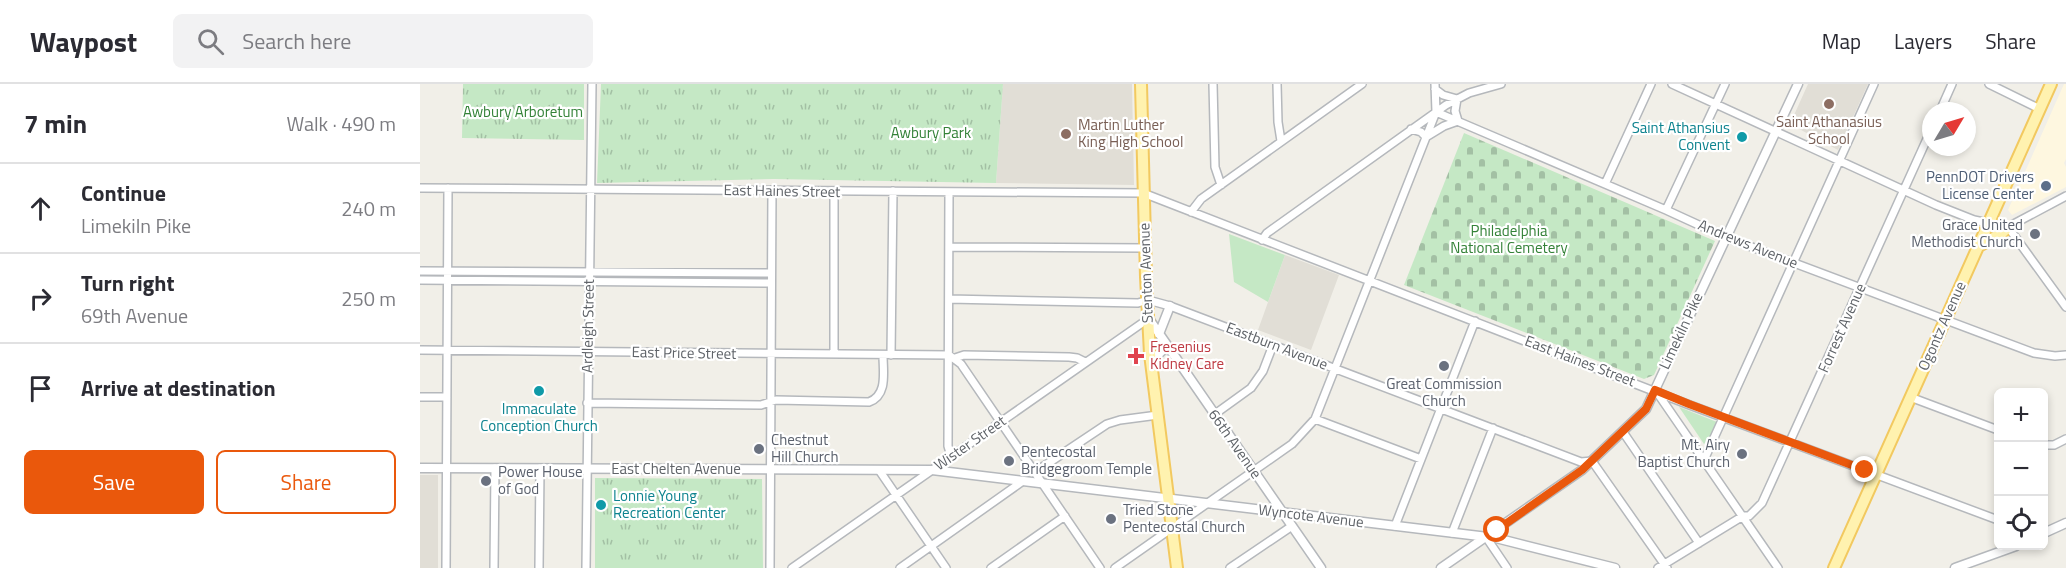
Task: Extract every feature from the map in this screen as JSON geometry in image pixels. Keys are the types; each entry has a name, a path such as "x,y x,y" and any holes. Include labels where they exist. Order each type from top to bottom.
{"main road":[{"name":"Stenton Avenue","path":"1141,84 1143,193 1151,361 1177,568"},
{"name":"Ogontz Avenue","path":"1834,568 2051,84"},
{"path":"1978,246 2002,233 2008,227"}],"street":[{"name":"Ardleigh Street","path":"586,568 592,84"},
{"path":"1214,84 1215,167 1221,185"},
{"path":"1277,84 1281,141"},
{"path":"1191,212 1201,199 1362,84"},
{"path":"1262,240 1267,233 1436,112 1480,89 1501,84"},
{"path":"1605,184 1652,84"},
{"path":"1672,84 1974,220 2008,227 2066,196"},
{"path":"1666,210 1725,84"},
{"name":"Limekiln Pike","path":"1441,568 1582,470 1646,409 1798,84"},
{"path":"1704,460 1874,84"},
{"path":"1944,102 1952,84"},
{"path":"1989,84 2040,109"},
{"path":"1435,87 1443,95 1457,99"},
{"path":"1115,568 1292,444 1316,418 1436,112 1435,87"},
{"path":"1426,137 1438,129 1458,122 1455,107 1457,99"},
{"name":"Andrews Avenue","path":"1436,112 1725,237 2043,356 2066,355"},
{"path":"1411,129 1421,132 1426,137"},
{"name":"Forrest Avenue","path":"1663,567 1743,516 1754,513 1762,503 1922,150"},
{"name":"East Haines Street","path":"420,188 1143,193 1655,390 1669,407 1778,568"},
{"path":"446,568 448,188"},
{"path":"770,568 772,190"},
{"path":"587,403 764,405 776,400 869,402 876,399 883,389 887,355 893,191"},
{"path":"834,192 834,354"},
{"path":"949,193 949,299 952,357 948,446 951,456"},
{"path":"2008,227 2066,307"},
{"path":"949,247 1145,248"},
{"path":"420,271 771,273"},
{"path":"420,280 771,283"},
{"name":"Eastburn Avenue","path":"949,299 1138,303 1149,300 1581,462 1592,461"},
{"path":"1159,334 1170,306"},
{"name":"66th Avenue","path":"1148,319 1321,568"},
{"name":"Wister Street","path":"792,568 1148,319"},
{"path":"1395,526 1475,321"},
{"path":"1215,414 1251,388 1263,370 1273,345"},
{"path":"1151,361 1164,349 1169,349"},
{"name":"East Price Street","path":"420,350 1069,357 1085,362"},
{"path":"952,357 1000,422 1100,568"},
{"path":"1655,390 1994,519"},
{"path":"420,397 447,397"},
{"path":"1911,397 1994,428"},
{"path":"1035,472 1107,424 1158,415"},
{"path":"1316,418 1421,459"},
{"path":"1452,533 1493,428"},
{"path":"1623,432 1699,543"},
{"path":"2048,446 2066,440"},
{"path":"1592,461 1663,567"},
{"name":"East Chelten Avenue","path":"420,468 932,470"},
{"path":"494,568 495,468"},
{"path":"539,568 540,468"},
{"path":"879,470 946,568"},
{"name":"Wyncote Avenue","path":"932,470 1486,537 1616,568"},
{"path":"900,568 1023,481"},
{"path":"991,568 1065,516"},
{"path":"2048,531 2066,523"},
{"path":"1230,568 1292,526"},
{"path":"1486,537 1507,568"},
{"path":"1955,568 2005,550"}],"shaded area":[{"name":"Martin Luther King High School","path":"1003,84 1132,84 1134,185 996,183"},
{"name":"Saint Athanasius School","path":"1808,84 1868,84 1838,150 1790,124"},
{"path":"2064,84 2066,84 2066,159 2064,163 2066,187 2012,215 2008,210"},
{"path":"1285,255 1339,275 1311,350 1258,330"},
{"path":"420,475 438,475 438,568 420,568"}],"green space":[{"name":"Awbury Arboretum","path":"463,84 584,84 584,140 462,138"},
{"name":"Awbury Park","path":"601,84 1003,84 996,183 774,179 597,183"},
{"name":"Philadelphia National Cemetery","path":"1464,133 1715,241 1654,375 1644,379 1404,285"},
{"path":"1229,234 1285,255 1268,302 1234,282"},
{"path":"1679,407 1717,422 1713,433 1704,444"},
{"path":"595,478 762,479 763,568 595,568"}],"place":[{"name":"Saint Athanasius School","path":"1829,104"},
{"name":"Martin Luther King High School","path":"1066,134"},
{"name":"Saint Athansius Convent","path":"1742,137"},
{"name":"PennDOT Drivers License Center","path":"2046,186"},
{"name":"Grace United Methodist Church","path":"2035,234"},
{"name":"Fresenius Kidney Care","path":"1136,356"},
{"name":"Great Commission Church","path":"1444,366"},
{"name":"Immaculate Conception Church","path":"539,391"},
{"name":"Chestnut Hill Church","path":"759,449"},
{"name":"Mt. Airy Baptist Church","path":"1742,454"},
{"name":"Pentecostal Bridgegroom Temple","path":"1009,461"},
{"name":"Power House of God","path":"486,481"},
{"name":"Lonnie Young Recreation Center","path":"601,505"},
{"name":"Tried Stone Pentecostal Church","path":"1111,519"}],"route":[{"path":"1497,530 1582,470 1646,409 1655,390 1865,470"}]}
